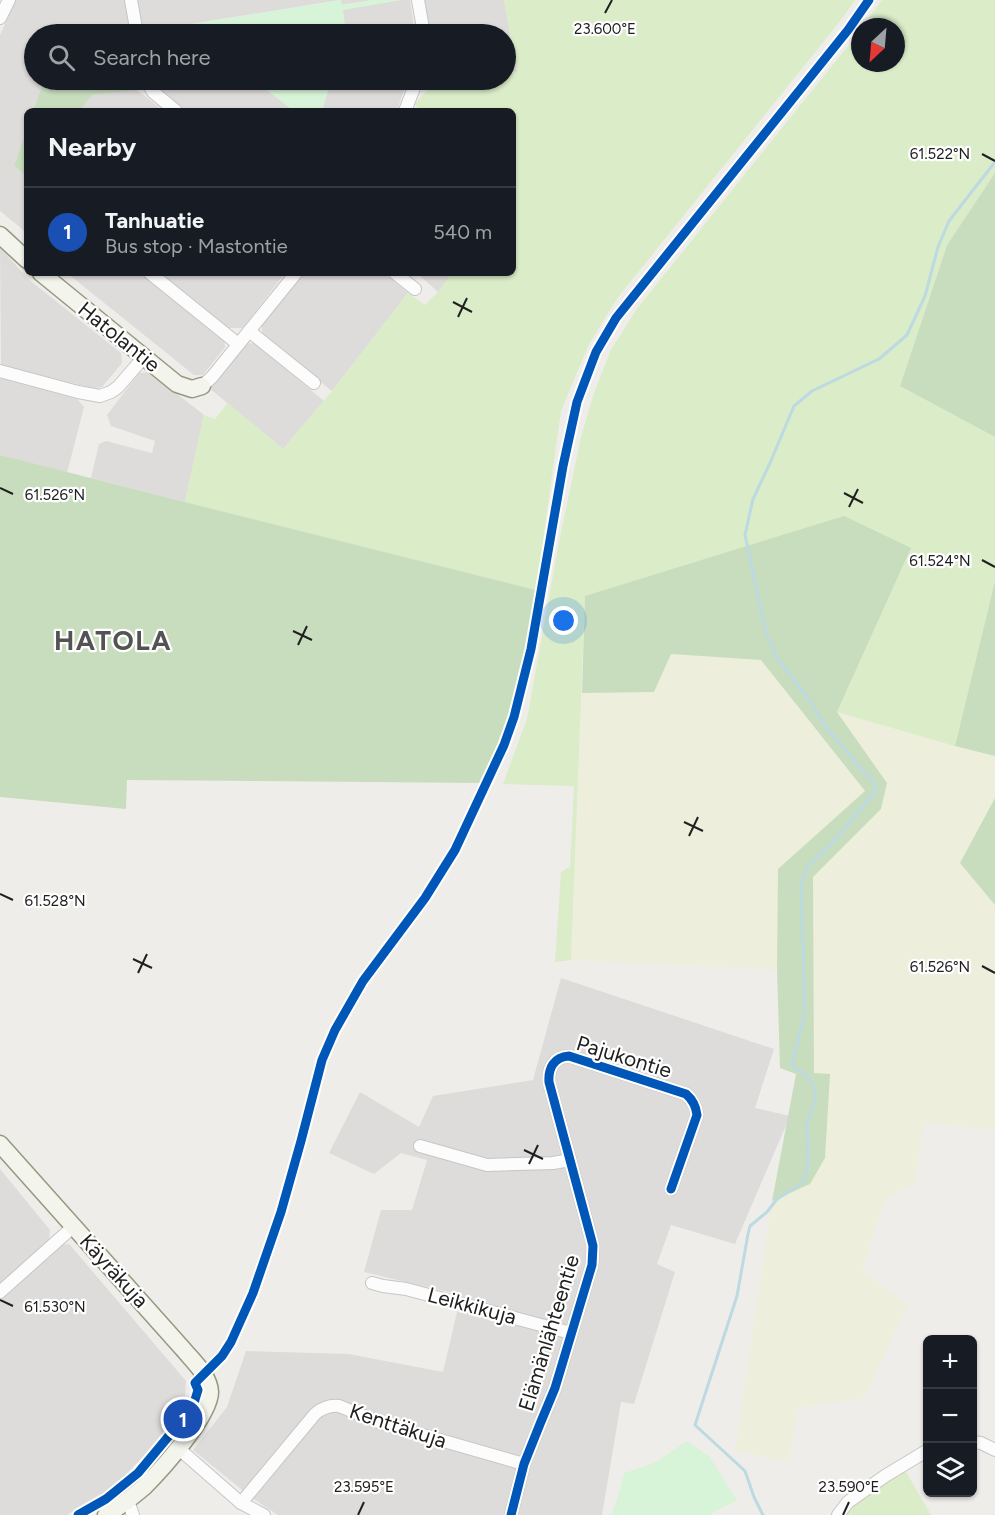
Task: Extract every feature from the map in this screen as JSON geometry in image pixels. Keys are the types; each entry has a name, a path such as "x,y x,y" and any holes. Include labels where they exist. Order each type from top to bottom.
{"street":[{"path":"0,18 9,0"},
{"path":"131,0 135,24"},
{"path":"418,0 422,24"},
{"path":"152,90 172,108"},
{"path":"406,108 413,90"},
{"path":"0,235 24,257"},
{"name":"Hatolantie","path":"45,276 177,384 192,389 202,386"},
{"path":"154,276 238,344"},
{"path":"202,386 212,377 294,276"},
{"path":"399,276 415,289"},
{"path":"249,331 314,383"},
{"path":"0,371 100,396 118,387 143,358"},
{"name":"Pajukontie","path":"570,1160 549,1077 550,1068 554,1062 565,1056 686,1094 692,1101 696,1118 671,1188"},
{"name":"Käyräkuja","path":"0,1144 183,1348 204,1375 210,1392 206,1407 178,1448"},
{"path":"420,1146 487,1165 553,1163 570,1160"},
{"name":"Elämänlähteentie","path":"511,1515 525,1464 555,1388 592,1265 593,1246 570,1160"},
{"path":"0,1292 74,1226"},
{"name":"Leikkikuja","path":"372,1283 383,1287 414,1290 571,1333"},
{"name":"Kenttäkuja","path":"241,1503 315,1414 320,1409 332,1405 381,1423 525,1464"},
{"path":"977,1443 995,1450"},
{"path":"106,1515 131,1508 144,1487 178,1448 241,1503 264,1515"},
{"path":"838,1515 848,1502 923,1452"}],"shaded area":[{"path":"16,0 340,0 192,24 24,24 24,90 40,90 34,108 24,108 24,137 14,166 24,174 24,231 0,211 0,35"},
{"path":"340,0 373,0 341,5"},
{"path":"410,0 414,24 344,24 342,10"},
{"path":"422,0 504,0 508,24 426,24"},
{"path":"137,90 160,108 81,108 91,95"},
{"path":"160,90 267,90 290,108 182,108"},
{"path":"328,90 404,90 398,108 323,108"},
{"path":"0,247 24,276 121,353 122,363 102,387 92,388 1,365"},
{"path":"71,276 145,276 224,340 225,347 203,375 194,375"},
{"path":"164,276 283,276 243,328 229,328"},
{"path":"299,276 388,276 408,293 332,391 262,336 262,324"},
{"path":"420,276 450,276 438,292"},
{"path":"254,343 324,401 283,449 208,387 242,344"},
{"path":"149,372 204,415 185,502 91,478 99,444 106,441 152,453 155,441 111,426 107,415 139,373"},
{"path":"0,378 77,399 84,407 67,473 0,455"},
{"path":"561,978 774,1049 755,1108 790,1116 735,1244 671,1225 657,1264 675,1272 634,1404 621,1402 602,1515 278,1515 252,1498 193,1450 227,1407 246,1351 349,1354 443,1372 461,1295 364,1272 381,1210 412,1210 427,1160 401,1153 374,1174 329,1153 360,1092 419,1127 433,1096 533,1080"},
{"path":"0,1169 50,1230 49,1240 0,1285"},
{"path":"69,1244 186,1381 185,1399 153,1446 113,1488 67,1515 0,1515 0,1301 61,1245"}],"green space":[{"path":"341,0 342,5 373,0 400,0 343,10 345,24 192,24"},
{"path":"504,0 855,0 618,297 589,344 561,411 536,590 185,502 204,415 215,419 228,403 283,449 332,391 408,293 425,305 450,276 516,276 516,108 419,108 414,104 428,90 516,90 516,24 508,24"},
{"path":"882,0 995,0 995,173 947,245 900,386 995,437 995,581 955,746 837,712 911,548 585,596 571,960 555,962 561,872 570,867 574,786 503,784 527,719 558,547 581,437 594,393 611,350 636,310 851,42 851,72 905,72 905,18 869,18"},
{"path":"40,90 137,90 92,95 81,108 34,108"},
{"path":"267,90 328,90 323,108 290,108"},
{"path":"24,137 24,174 14,166"},
{"path":"995,173 995,437 900,386 947,245"},
{"path":"0,455 536,590 529,642 519,683 502,734 481,783 127,780 126,809 0,797"},
{"path":"844,516 911,548 837,712 887,783 881,809 813,877 814,1073 830,1074 825,1158 810,1184 772,1201 796,1074 780,1068 777,970 778,869 865,791 761,660 671,654 654,692 582,693 585,596"},
{"path":"995,581 995,756 955,746"},
{"path":"671,654 761,660 865,792 779,869 777,970 571,960 582,693 654,692"},
{"path":"837,712 995,756 995,798 960,863 995,905 995,1130 923,1123 916,1182 885,1200 862,1271 908,1305 864,1398 799,1408 788,1461 735,1451 772,1201 810,1184 829,1074 814,1073 813,877 881,809 887,784"},
{"path":"995,798 995,905 960,863"},
{"path":"687,1441 709,1456 737,1500 709,1515 611,1515 624,1473 654,1463"},
{"path":"902,1465 931,1515 838,1515"}],"waterway":[{"path":"763,1515 745,1471 695,1425 737,1296 750,1226 767,1212 777,1199 800,1185 808,1165 807,1123 816,1099 813,1084 804,1073 792,1066 805,1012 801,884 808,866 834,841 875,792 875,785 826,727 807,697 777,658 766,633 745,535 753,499 794,406 812,391 879,359 907,335 925,296 938,247 949,221 995,162"}],"cycle path":[{"path":"78,1515 106,1499 138,1473 194,1403 198,1390 195,1383 222,1356 231,1342 253,1293 281,1212 322,1060 335,1030 363,981 425,898 455,850 504,745 514,717 531,649 563,466 577,402 596,352 616,318 848,30 869,0"},
{"path":"511,1515 524,1464 555,1388 592,1265 593,1246 549,1082 551,1068 556,1061 569,1056 686,1094 691,1099 697,1115 671,1189"}],"place":[{"name":"Tanhuatie","path":"183,1419"}],"district":[{"name":"HATOLA","path":"113,641"}]}
